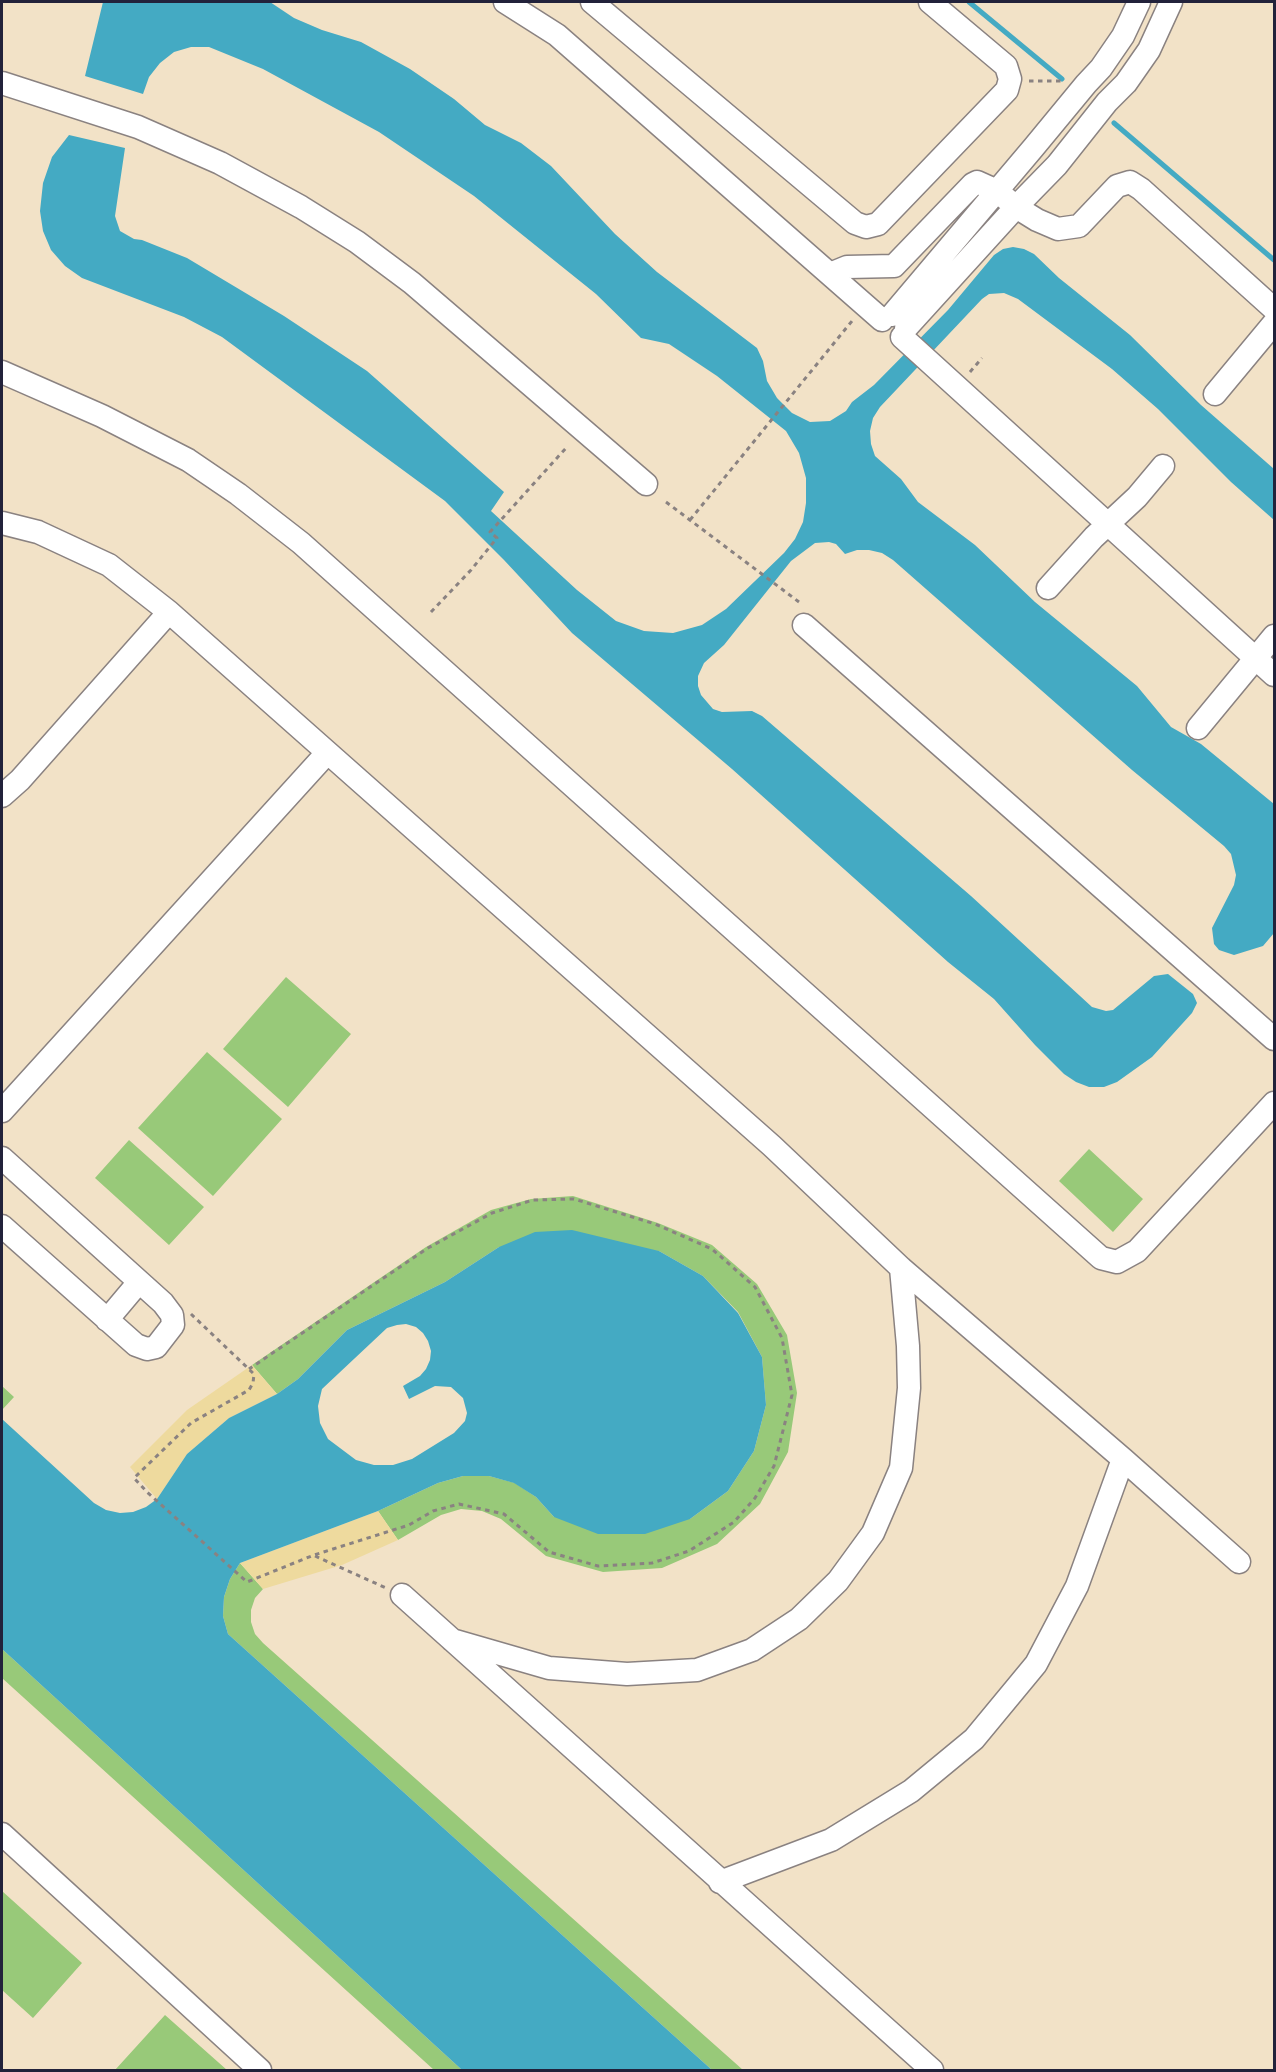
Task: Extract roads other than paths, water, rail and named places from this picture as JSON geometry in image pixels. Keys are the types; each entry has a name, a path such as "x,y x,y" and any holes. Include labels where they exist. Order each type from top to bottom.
{"street":[{"path":"505,2 557,35 830,274 898,328 931,363 1275,675"},
{"path":"592,2 855,222 866,227 878,224 1007,90 1010,80 1006,66 930,2"},
{"path":"898,328 997,191 1101,68 1123,36 1139,2"},
{"path":"898,328 1057,165 1107,102 1126,83 1149,50 1171,2"},
{"path":"2,83 138,127 220,163 301,207 357,242 412,283 646,484"},
{"path":"1086,84 1085,92 1088,100 1098,103 1107,102"},
{"path":"830,274 847,267 894,266 973,184 982,183 997,191 1036,220 1059,229 1078,226 1117,186 1130,182 1141,189 1275,309"},
{"path":"1215,394 1275,323"},
{"path":"2,372 102,416 188,460 238,494 301,543 1101,1258 1117,1262 1137,1251 1275,1103"},
{"path":"1048,588 1108,523 1137,497 1163,466"},
{"path":"2,523 38,532 109,565 169,612 772,1146 901,1268 1239,1562"},
{"path":"2,796 20,780 169,612"},
{"path":"804,624 1275,1039"},
{"path":"1198,728 1275,636"},
{"path":"2,1111 327,753"},
{"path":"2,1158 168,1310 172,1315 172,1325 156,1347 147,1349 136,1345 2,1226"},
{"path":"452,1640 549,1668 627,1674 685,1671 697,1670 752,1650 799,1619 838,1581 873,1533 900,1468 909,1388 901,1268"},
{"path":"107,1320 139,1282"},
{"path":"720,1881 831,1840 911,1791 974,1739 1036,1664 1077,1586 1123,1459"},
{"path":"402,1595 933,2070"},
{"path":"2,1834 260,2070"}],"water":[{"path":"103,2 270,2 294,18 322,30 361,42 410,69 454,99 485,125 521,143 551,166 615,234 657,272 757,348 763,361 767,381 777,398 792,413 810,422 830,421 846,411 852,402 874,385 948,310 994,255 1003,249 1013,247 1034,254 1059,278 1130,335 1201,405 1274,469 1274,520 1231,482 1158,409 1112,369 1018,299 1004,293 989,294 982,299 880,407 873,418 870,431 875,456 901,479 918,502 975,545 1035,602 1137,686 1171,727 1201,744 1274,804 1274,933 1263,946 1234,955 1219,950 1214,944 1212,928 1234,885 1236,875 1231,854 1224,846 1132,770 893,560 882,553 869,550 857,550 845,554 836,544 815,543 791,561 724,645 704,663 698,676 701,695 713,709 722,712 752,711 762,716 971,896 1092,1007 1106,1011 1113,1010 1154,976 1168,974 1193,994 1197,1003 1192,1013 1152,1057 1117,1082 1104,1087 1089,1087 1064,1074 994,999 948,962 732,769 572,633 445,501 222,337 184,317 82,278 65,266 51,250 43,231 40,211 43,183 52,157 69,135 125,148 115,216 120,231 134,239 187,258 284,316 367,371 504,492 491,511 577,590 616,621 644,631 673,633 702,625 726,609 784,553 795,539 803,522 806,503 806,478 799,453 786,431 717,376 669,344 641,338 596,294 474,196 379,132 263,69 209,47 191,47 174,52 160,63 149,77 143,94 85,76"},
{"path":"572,1230 659,1251 703,1276 738,1313 762,1357 766,1405 754,1451 728,1491 690,1519 645,1534 598,1534 554,1517 536,1497 514,1483 489,1476 463,1476 438,1483 378,1511 240,1563 230,1579 224,1597 223,1616 228,1634 712,2070 462,2070 2,1649 2,1419 94,1503 106,1510 120,1513 133,1512 157,1499 187,1454 229,1418 277,1394 298,1379 347,1330 445,1282 499,1247 535,1232","holes":["406,1324 416,1327 423,1333 431,1351 426,1369 420,1376 403,1386 409,1399 435,1386 451,1387 463,1398 467,1413 465,1421 454,1433 412,1459 393,1465 374,1465 356,1460 328,1439 320,1423 318,1406 322,1389 387,1328"]}],"waterway":[{"path":"969,2 1062,79"},
{"path":"1114,123 1274,260"}]}
